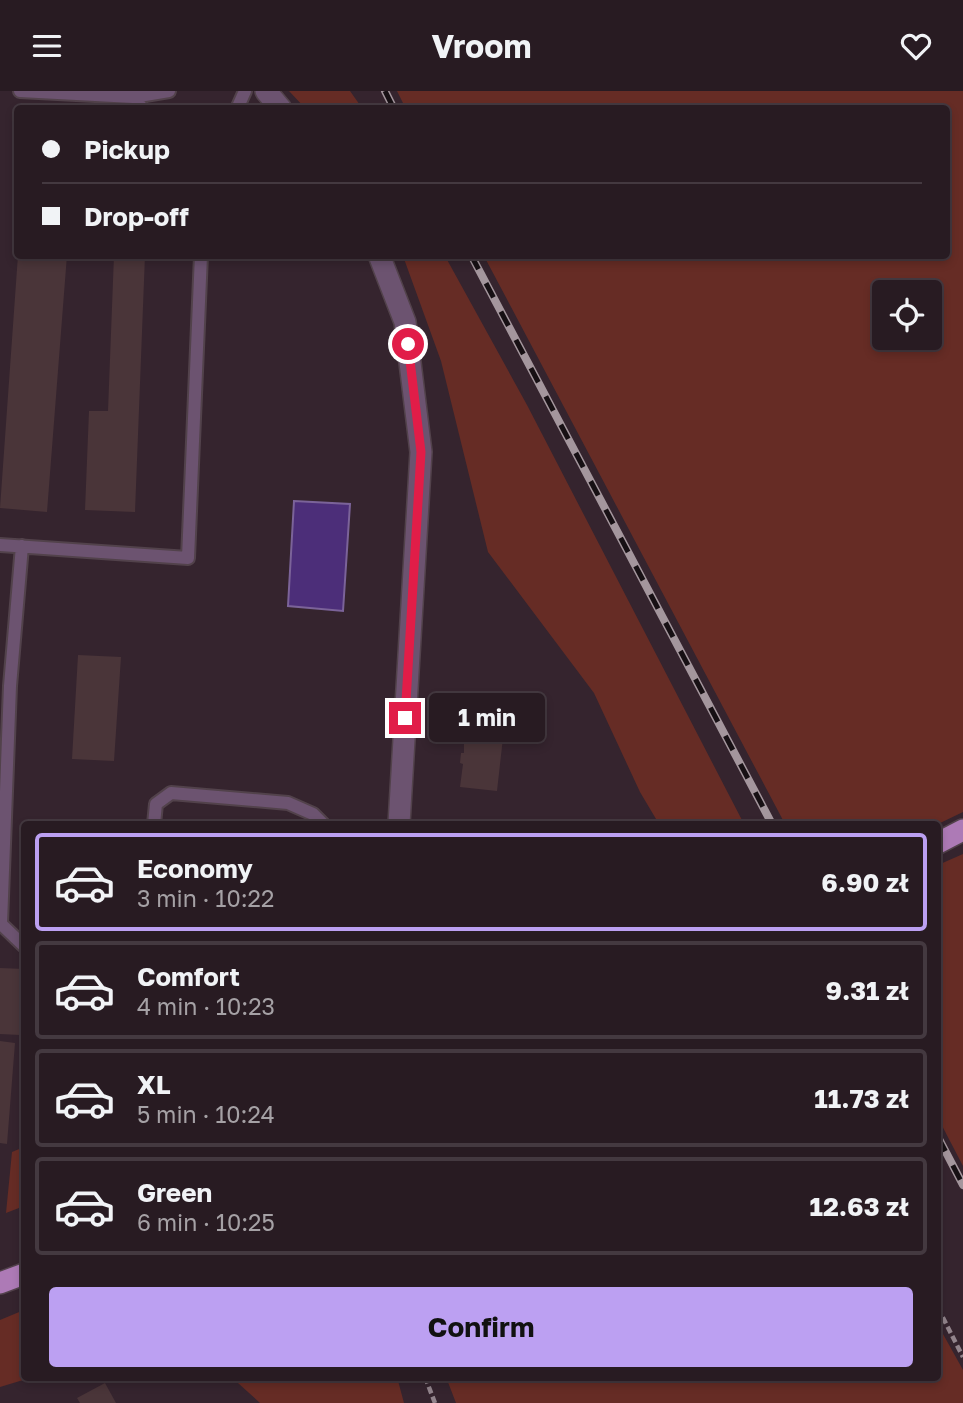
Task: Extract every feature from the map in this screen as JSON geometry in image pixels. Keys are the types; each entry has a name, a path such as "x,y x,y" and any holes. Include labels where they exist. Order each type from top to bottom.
{"main road":[{"path":"941,841 963,830"},
{"path":"0,1283 21,1275"}],"street":[{"path":"266,91 278,105"},
{"path":"381,259 405,322 421,452 399,821"}],"lane":[{"path":"20,91 133,97 169,91"},
{"path":"133,97 140,105"},
{"path":"0,545 188,558 201,259"},
{"path":"21,943 1,923 10,686 22,546"},
{"path":"154,821 156,804 170,793 288,803 313,814 320,821"}],"path":[{"path":"941,1314 963,1357"},
{"path":"427,1381 435,1403"}],"shaded area":[{"path":"289,91 350,91 360,105 302,105"},
{"path":"397,91 963,91 963,812 941,821 783,821 486,259 950,259 950,105 404,105"},
{"path":"404,259 447,259 527,405 742,821 657,821 640,792 594,693 488,552 441,361"},
{"path":"294,501 350,504 343,611 288,606"},
{"path":"963,854 963,1166 941,1124 941,864"},
{"path":"21,1148 21,1207 6,1213 12,1152"},
{"path":"21,1311 21,1381 0,1387 0,1320"},
{"path":"941,1330 963,1370 963,1403 456,1403 448,1381 941,1381"},
{"path":"234,1381 398,1381 404,1403 260,1403"}],"building":[{"path":"18,259 67,259 47,512 0,508"},
{"path":"114,259 145,259 135,512 85,510 89,411 108,411"},
{"path":"78,655 121,657 114,761 72,759"},
{"path":"469,698 507,702 497,791 460,787 464,723 467,722"},
{"path":"0,968 21,969 20,1035 0,1034"},
{"path":"0,1041 15,1043 7,1144 0,1143"},
{"path":"105,1383 116,1403 80,1403 77,1398"}],"railway":[{"path":"385,91 392,105"},
{"path":"473,259 770,821"},
{"path":"941,1143 963,1185"}],"route":[{"path":"405,718 421,452 408,344"}]}
